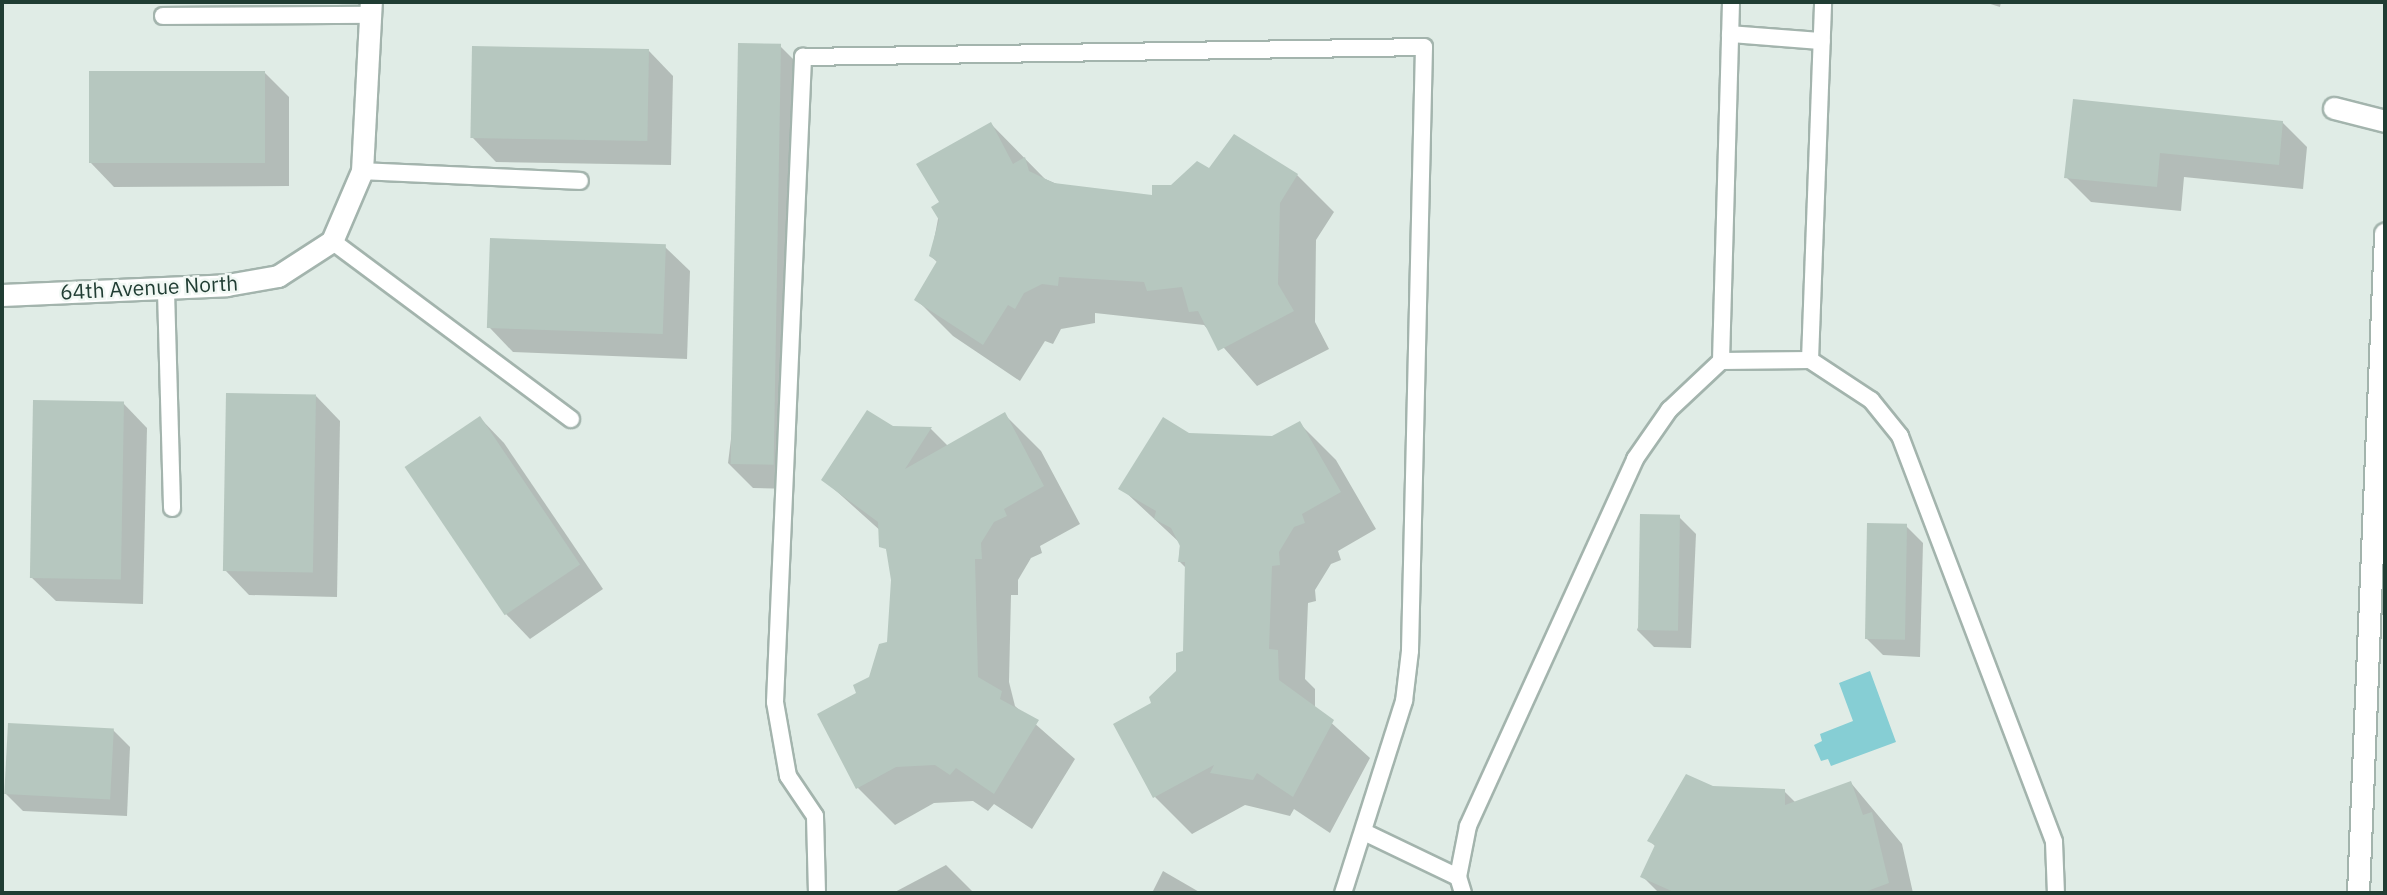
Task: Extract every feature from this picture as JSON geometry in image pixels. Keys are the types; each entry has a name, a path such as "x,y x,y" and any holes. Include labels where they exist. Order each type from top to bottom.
{"street":[{"path":"332,241 362,171 371,8"},
{"path":"2334,108 2385,121"},
{"path":"2358,893 2385,234"},
{"name":"64th Avenue North","path":"2,295 166,291 278,276 332,241"}],"lane":[{"path":"1721,361 1731,2"},
{"path":"1810,360 1823,2"},
{"path":"163,16 371,8"},
{"path":"1730,33 1822,41"},
{"path":"817,893 815,816 788,776 775,702 803,57 1424,47 1410,651 1404,701 1343,893"},
{"path":"362,171 580,181"},
{"path":"332,241 571,419"},
{"path":"166,291 173,508"},
{"path":"1463,893 1458,877 1468,826 1608,510 1669,411 1721,361 1810,360 1871,400 1900,436 2054,842 2056,893"},
{"path":"1364,832 1458,877"}],"water":[{"path":"1870,671 1896,742 1831,766 1828,759 1821,761 1814,745 1822,741 1820,734 1853,721 1839,683"}],"building":[{"path":"738,43 781,44 774,465 731,464"},
{"path":"472,46 649,49 647,141 470,138"},
{"path":"89,71 265,71 265,163 89,163"},
{"path":"2073,99 2283,121 2279,165 2160,153 2157,187 2064,178"},
{"path":"991,122 1013,164 1025,157 1029,171 1054,183 1152,195 1152,185 1171,185 1197,161 1209,168 1234,134 1298,174 1280,203 1278,284 1294,311 1218,351 1198,311 1189,312 1182,287 1147,291 1144,282 1059,277 1058,286 1042,284 1024,293 1015,309 1008,305 983,345 914,300 937,261 929,256 939,220 931,207 939,202 916,164"},
{"path":"490,238 666,244 663,334 487,328"},
{"path":"226,393 316,395 313,573 223,571"},
{"path":"33,400 124,402 121,580 30,578"},
{"path":"867,410 893,426 932,427 905,469 1005,412 1044,486 1004,509 1007,516 994,522 981,543 982,559 975,559 978,677 1002,691 1000,699 1039,720 994,794 956,768 950,775 935,765 896,767 856,789 817,714 856,693 853,685 869,677 879,644 887,642 891,580 886,549 879,547 878,522 821,480"},
{"path":"480,416 580,564 505,615 405,467"},
{"path":"1163,417 1189,433 1272,436 1300,421 1341,492 1302,514 1305,523 1294,527 1279,552 1280,565 1272,566 1269,649 1278,650 1279,680 1334,720 1293,797 1257,773 1253,780 1210,773 1214,765 1153,798 1113,724 1151,703 1149,697 1176,671 1176,653 1183,651 1185,562 1178,562 1180,546 1171,528 1154,519 1156,511 1118,489"},
{"path":"1640,514 1680,515 1678,631 1638,630"},
{"path":"1867,523 1907,524 1905,640 1865,639"},
{"path":"8,723 114,729 110,799 4,794"},
{"path":"1686,774 1713,786 1785,789 1785,805 1851,781 1863,815 1872,812 1889,883 1862,893 1676,893 1640,877 1655,845 1647,841"}]}
